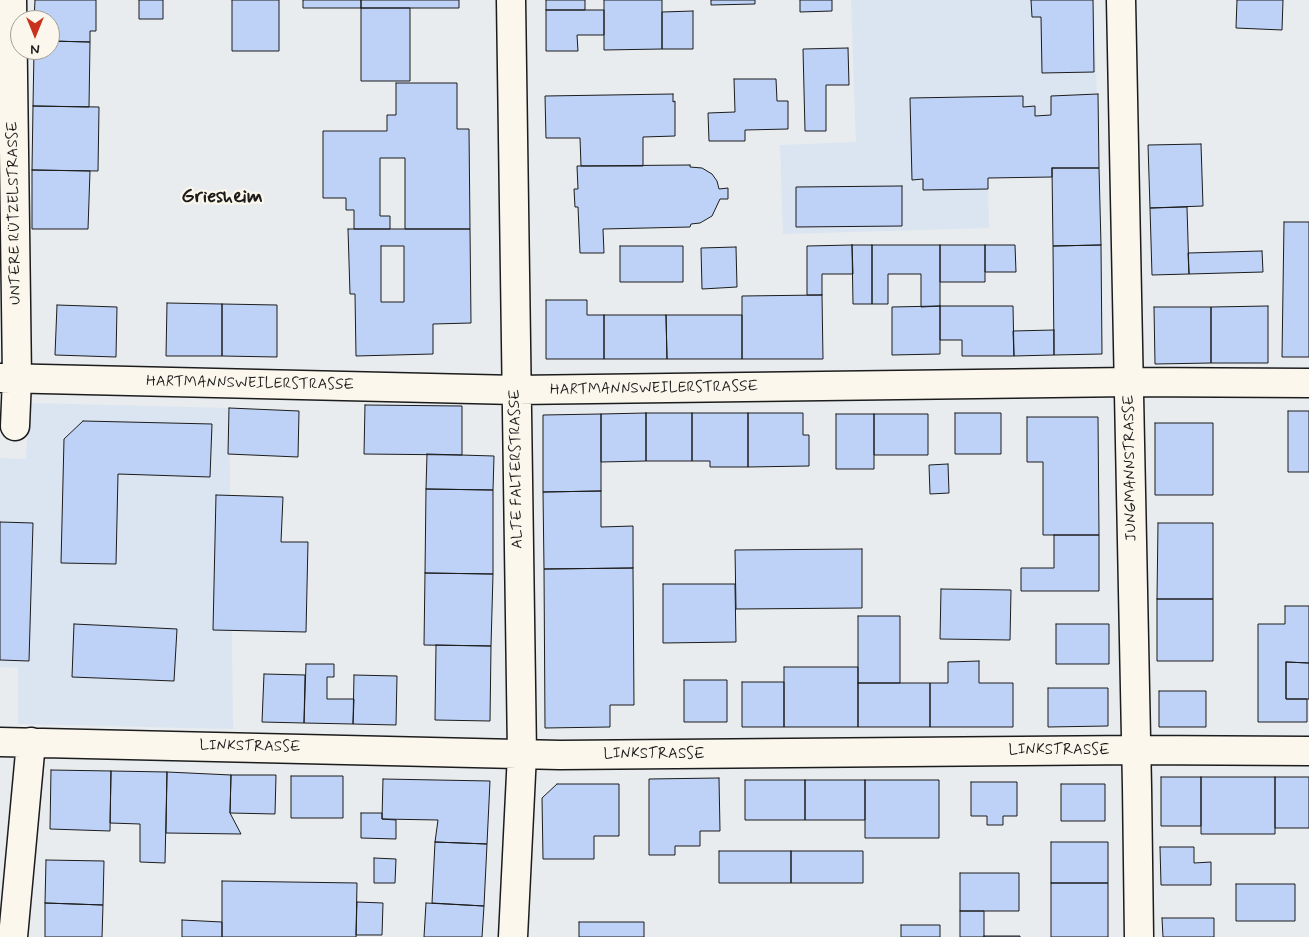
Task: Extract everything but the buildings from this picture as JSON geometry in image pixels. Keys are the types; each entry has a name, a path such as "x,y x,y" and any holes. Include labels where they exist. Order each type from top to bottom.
{"street":[{"name":"UNTERE RÜTZELSTRASSE","path":"12,0 8,379 15,426"},
{"name":"ALTE FALTERSTRASSE","path":"512,0 522,754 513,937"},
{"name":"JUNGMANNSTRASSE","path":"1122,0 1139,937"},
{"name":"HARTMANNSWEILERSTRASSE","path":"8,379 516,390 1129,382 1309,383"},
{"name":"LINKSTRASSE","path":"0,742 580,755 1136,750 1309,751"},
{"path":"13,937 31,742"}],"shaded area":[{"path":"851,0 1094,0 1099,168 1052,168 1052,177 988,178 989,228 783,234 780,145 856,142"},
{"path":"29,403 229,408 233,729 18,724 18,668 0,667 0,458 26,459"}],"district":[{"name":"Griesheim","path":"222,198"}]}
